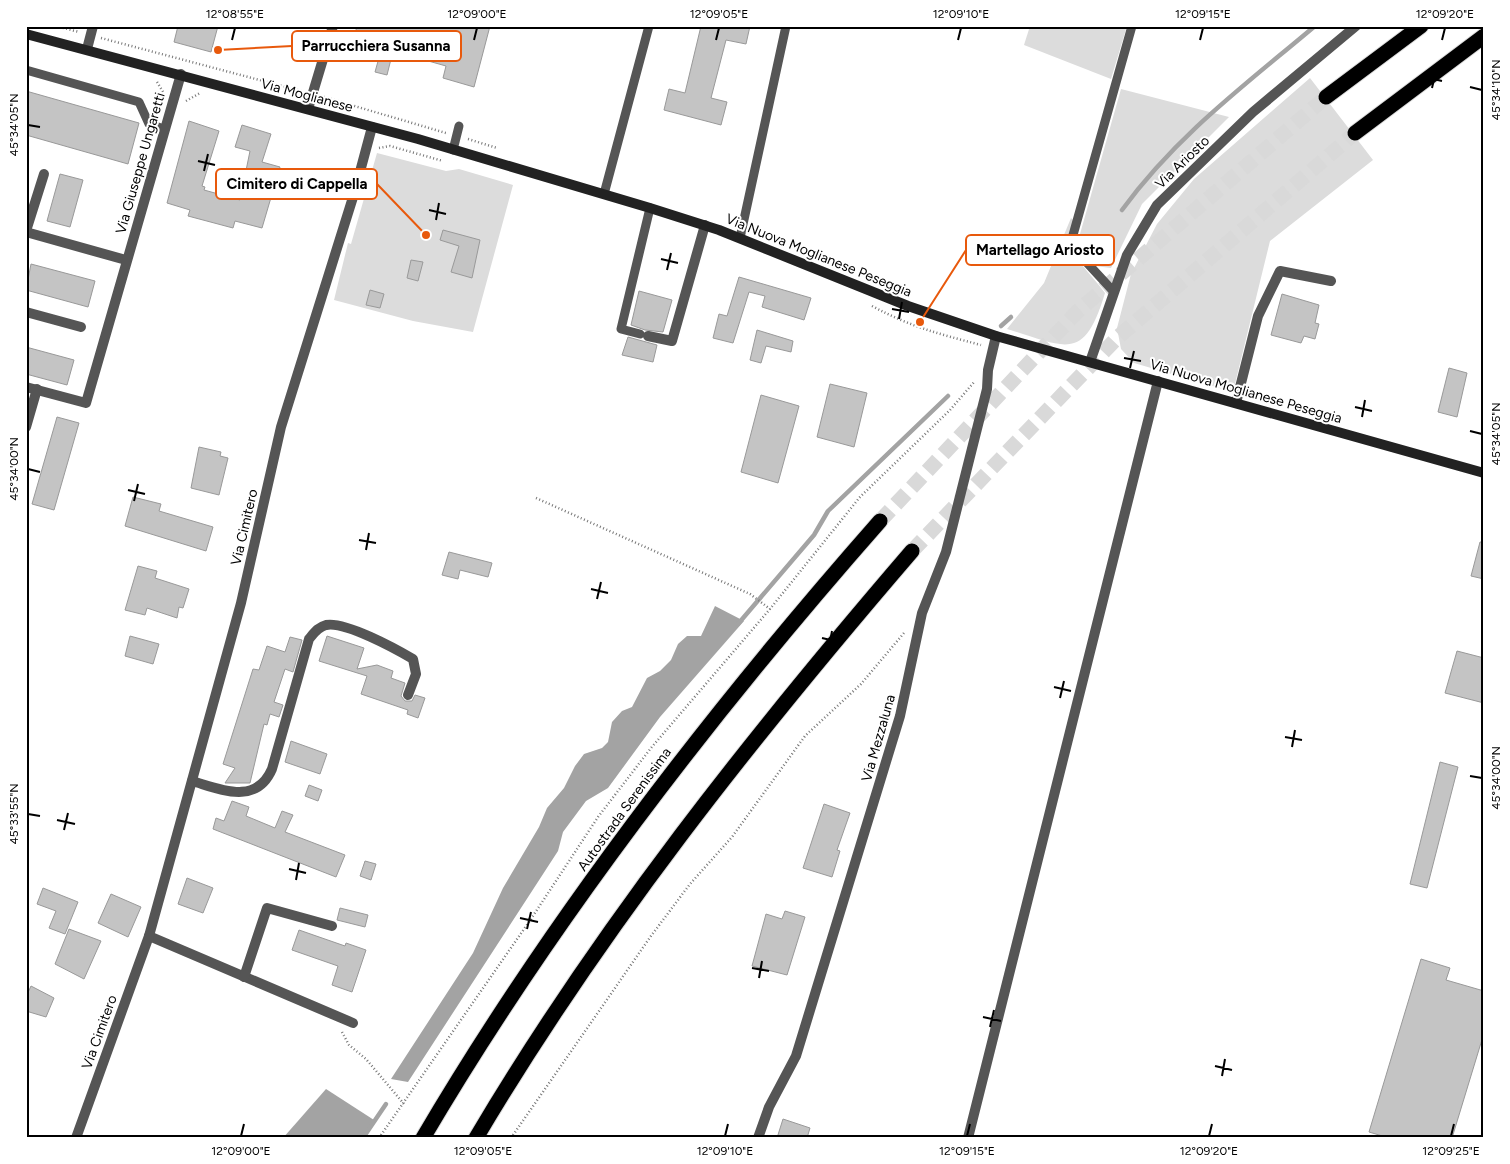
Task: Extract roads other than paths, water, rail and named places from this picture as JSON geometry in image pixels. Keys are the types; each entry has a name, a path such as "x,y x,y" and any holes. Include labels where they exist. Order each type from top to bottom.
{"highway":[{"path":"1326,97 1421,26"},
{"path":"1355,133 1484,36"},
{"name":"Autostrada Serenissima","path":"423,1138 524,978 645,808 710,722 811,599 880,521"},
{"path":"476,1138 559,1007 644,883 736,761 912,551"}],"main road":[{"name":"Via Moglianese","path":"27,35 87,49 308,109 520,170"},
{"name":"Via Nuova Moglianese Peseggia","path":"520,170 705,225 908,306 996,336 1484,472"}],"street":[{"path":"308,109 333,26"},
{"name":"Via Ariosto","path":"1090,362 1127,255 1157,205 1253,112 1356,26"},
{"path":"87,49 92,31"},
{"name":"Via Giuseppe Ungaretti","path":"26,427 31,388 86,403 180,74"},
{"name":"Via Cimitero","path":"76,1138 149,936 241,603 281,426 354,194 372,127"},
{"path":"44,174 26,231 126,260"},
{"path":"644,335 672,341 705,225"},
{"path":"1236,403 1258,316 1280,271 1330,281"},
{"path":"26,312 81,327"},
{"name":"Via Mezzaluna","path":"758,1138 769,1107 796,1056 808,1021 900,716 922,613 946,552 986,389 988,370 996,336"},
{"path":"968,1138 1158,381"},
{"path":"192,781 229,792 258,788 264,784 272,769 309,639 317,628 326,625 342,626 413,659 416,674 408,694"},
{"path":"244,977 267,908 332,926"},
{"path":"149,936 352,1023"}],"lane":[{"path":"604,194 649,26"},
{"path":"740,238 786,26"},
{"path":"1114,292 1077,252 1073,235 1132,26"},
{"path":"26,70 139,102 149,124 164,129"},
{"path":"453,150 459,126"},
{"path":"644,335 621,329 650,208"}],"waterway":[{"path":"1122,210 1143,183 1189,134 1238,90 1315,26"},
{"path":"1001,326 1011,317"},
{"path":"738,624 814,535 828,511 948,396"},
{"path":"363,1138 386,1104"}],"tunnel":[{"path":"880,521 1078,311 1326,97"},
{"path":"912,551 1117,338 1355,133"}],"place":[{"name":"Parrucchiera Susanna","path":"218,50"},
{"name":"Cimitero di Cappella","path":"426,235"},
{"name":"Martellago Ariosto","path":"920,322"}]}
